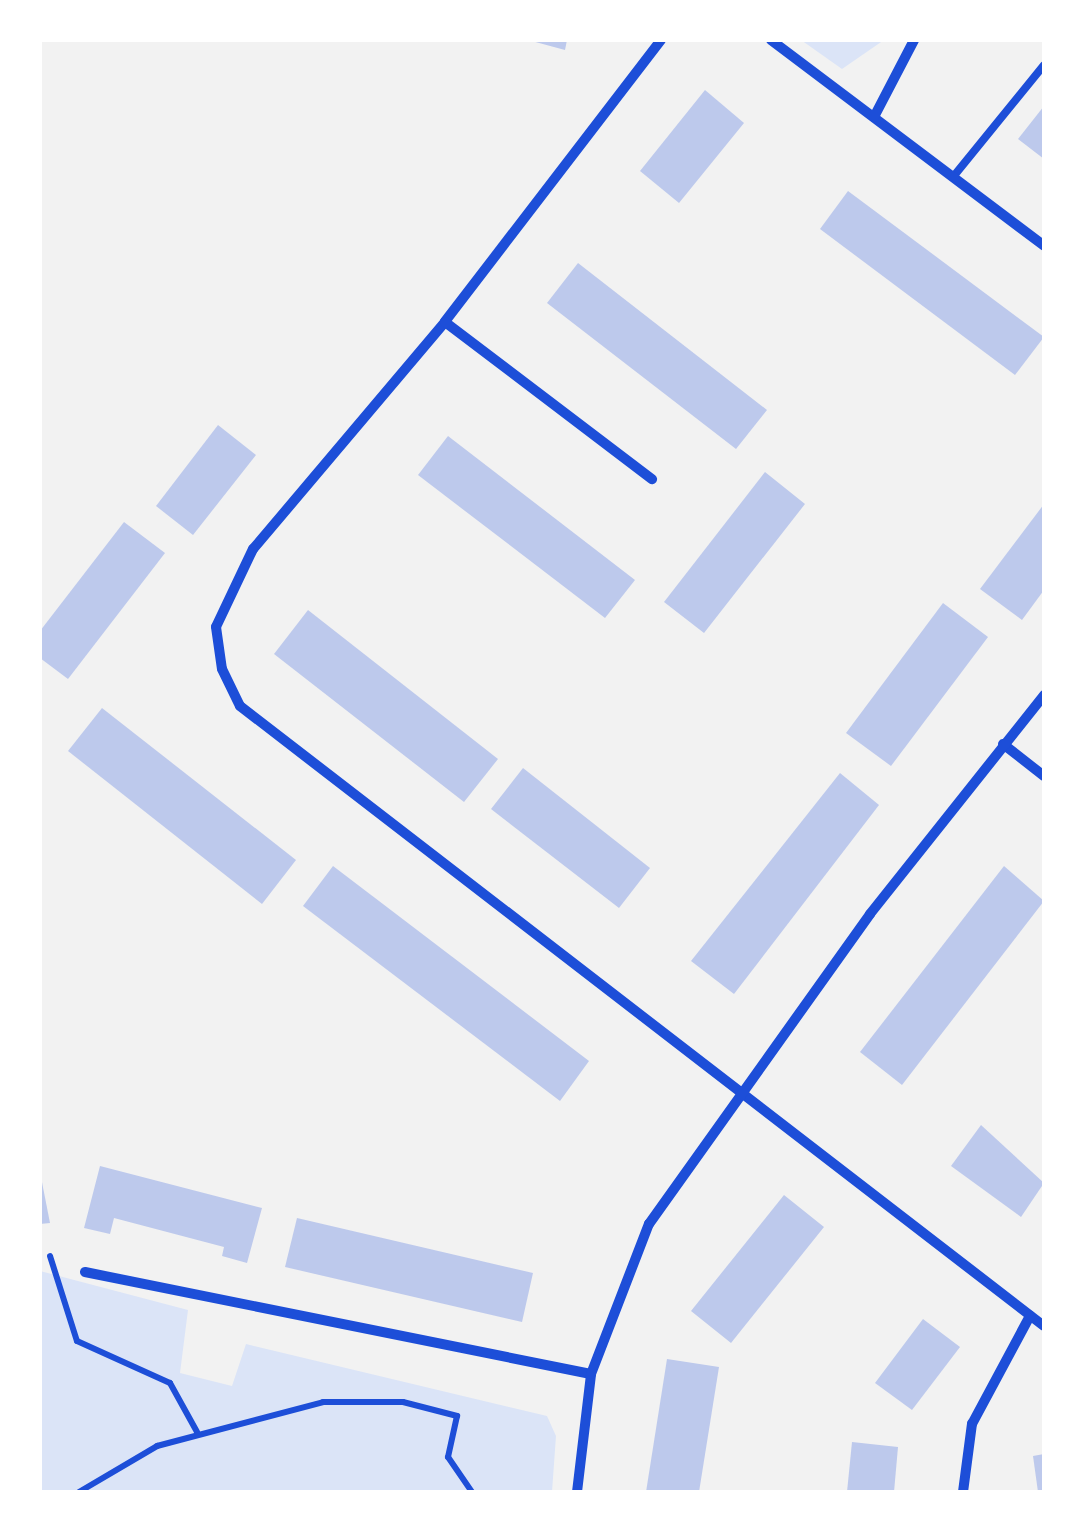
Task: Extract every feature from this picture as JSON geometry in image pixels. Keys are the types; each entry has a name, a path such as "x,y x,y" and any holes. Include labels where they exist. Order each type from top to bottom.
{"street":[{"path":"661,40 445,322 254,550 216,627 222,668 240,706 1044,1326"},
{"path":"771,40 1044,246"},
{"path":"874,117 914,40"},
{"path":"445,322 652,478"},
{"path":"577,1492 591,1374 649,1224 741,1090 1044,695"},
{"path":"1004,744 1044,776"},
{"path":"85,1272 591,1374"},
{"path":"962,1492 972,1424 1030,1316"}],"lane":[{"path":"953,177 1044,65"}],"path":[{"path":"50,1256 76,1341 170,1383 197,1432"},
{"path":"80,1492 197,1432 323,1402 402,1402 457,1416 448,1457 472,1492"}],"shaded area":[{"path":"801,40 884,40 842,69"},
{"path":"40,1271 188,1310 180,1373 232,1386 246,1344 547,1416 556,1436 552,1492 40,1492"}],"building":[{"path":"528,40 567,40 565,50"},
{"path":"705,90 744,123 679,203 640,171"},
{"path":"1044,106 1044,159 1018,139"},
{"path":"848,191 1044,337 1015,375 820,229"},
{"path":"578,263 767,410 736,449 547,303"},
{"path":"218,425 256,455 193,535 156,506"},
{"path":"448,436 635,580 605,618 418,475"},
{"path":"765,472 805,504 704,633 664,602"},
{"path":"1044,504 1044,590 1022,620 980,589"},
{"path":"124,522 165,553 68,679 40,658 40,631"},
{"path":"943,603 988,637 891,766 846,733"},
{"path":"308,610 498,759 464,802 274,654"},
{"path":"102,708 296,860 262,904 68,751"},
{"path":"523,768 650,868 619,908 491,809"},
{"path":"840,773 879,805 734,994 691,961"},
{"path":"333,866 589,1061 560,1101 303,906"},
{"path":"1004,866 1044,901 902,1085 860,1052"},
{"path":"981,1125 1044,1183 1021,1217 951,1166"},
{"path":"100,1166 262,1208 247,1263 222,1256 224,1247 114,1218 110,1234 84,1228"},
{"path":"40,1172 50,1223 40,1224"},
{"path":"784,1195 824,1227 731,1343 691,1311"},
{"path":"297,1218 533,1273 522,1322 285,1267"},
{"path":"923,1319 960,1347 912,1410 875,1383"},
{"path":"667,1359 719,1367 699,1492 646,1492"},
{"path":"852,1442 898,1447 894,1492 847,1492"},
{"path":"1044,1454 1044,1492 1038,1492 1033,1456"}]}
